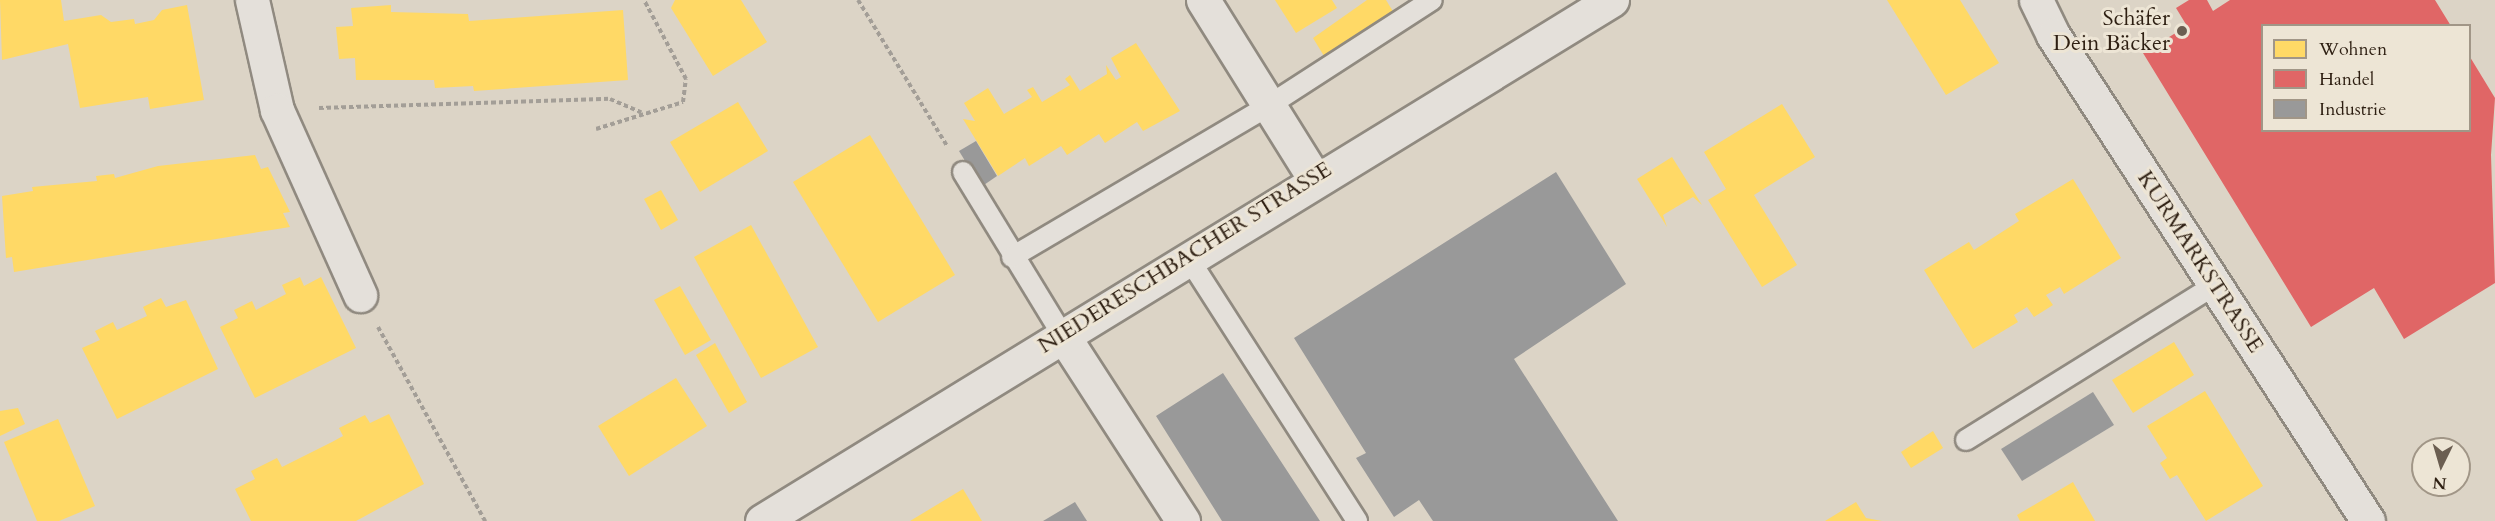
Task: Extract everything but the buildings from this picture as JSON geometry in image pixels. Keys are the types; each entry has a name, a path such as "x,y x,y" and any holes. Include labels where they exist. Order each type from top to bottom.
{"street":[{"path":"252,0 277,110 360,295"},
{"path":"1203,0 1314,178"},
{"name":"NIEDERESCHBACHER STRASSE","path":"762,521 806,509 1062,333 1314,178 1612,0"},
{"name":"KURMARKSTRASSE","path":"2036,0 2053,35 2368,521"},
{"path":"1062,333 1183,521"}],"lane":[{"path":"1012,257 1268,106 1432,0"},
{"path":"963,172 1012,257 1062,333"},
{"path":"1187,256 1357,521"},
{"path":"1966,440 2215,285"}],"path":[{"path":"596,129 641,112 683,102 686,79 645,0"},
{"path":"858,0 963,172"},
{"path":"277,110 610,99 641,112"},
{"path":"360,295 485,521"}],"place":[{"name":"Schäfer Dein Bäcker","path":"2182,31"}]}
